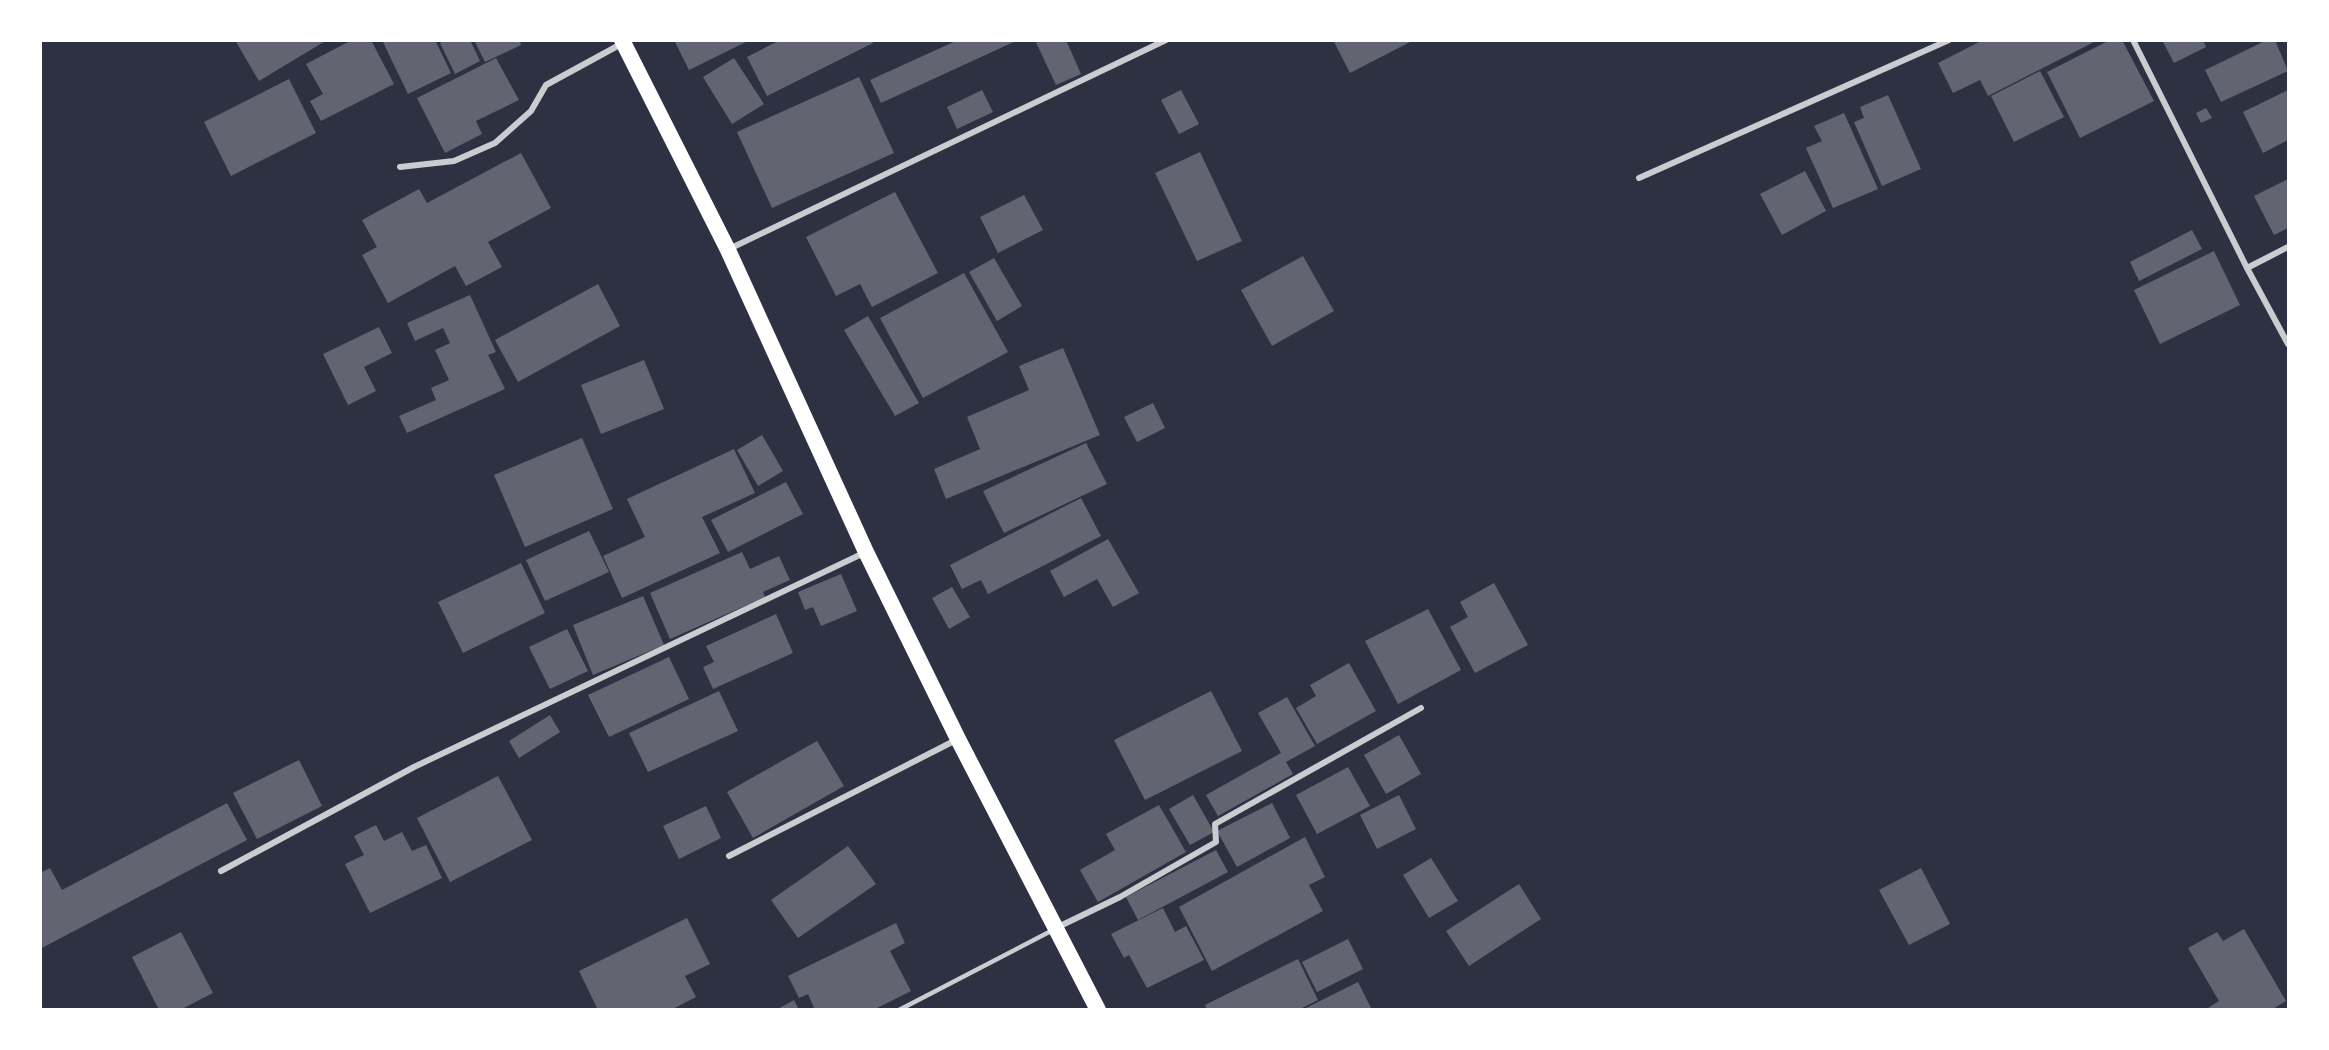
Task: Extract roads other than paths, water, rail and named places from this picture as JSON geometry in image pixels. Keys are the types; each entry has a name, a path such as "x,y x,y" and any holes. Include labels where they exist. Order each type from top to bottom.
{"highway":[{"path":"623,42 728,250 866,552 958,739 1058,927 1098,1010"}],"street":[{"path":"728,250 1166,40"},
{"path":"1639,178 1949,40"},
{"path":"2133,40 2247,268 2289,344"},
{"path":"400,167 454,161 495,143 531,111 546,85 623,42"},
{"path":"2247,268 2289,247"},
{"path":"221,870 414,768 866,552"},
{"path":"1058,927 1120,897 1216,842 1215,824 1421,708"},
{"path":"729,856 958,739"}],"lane":[{"path":"899,1010 1058,927"}]}
